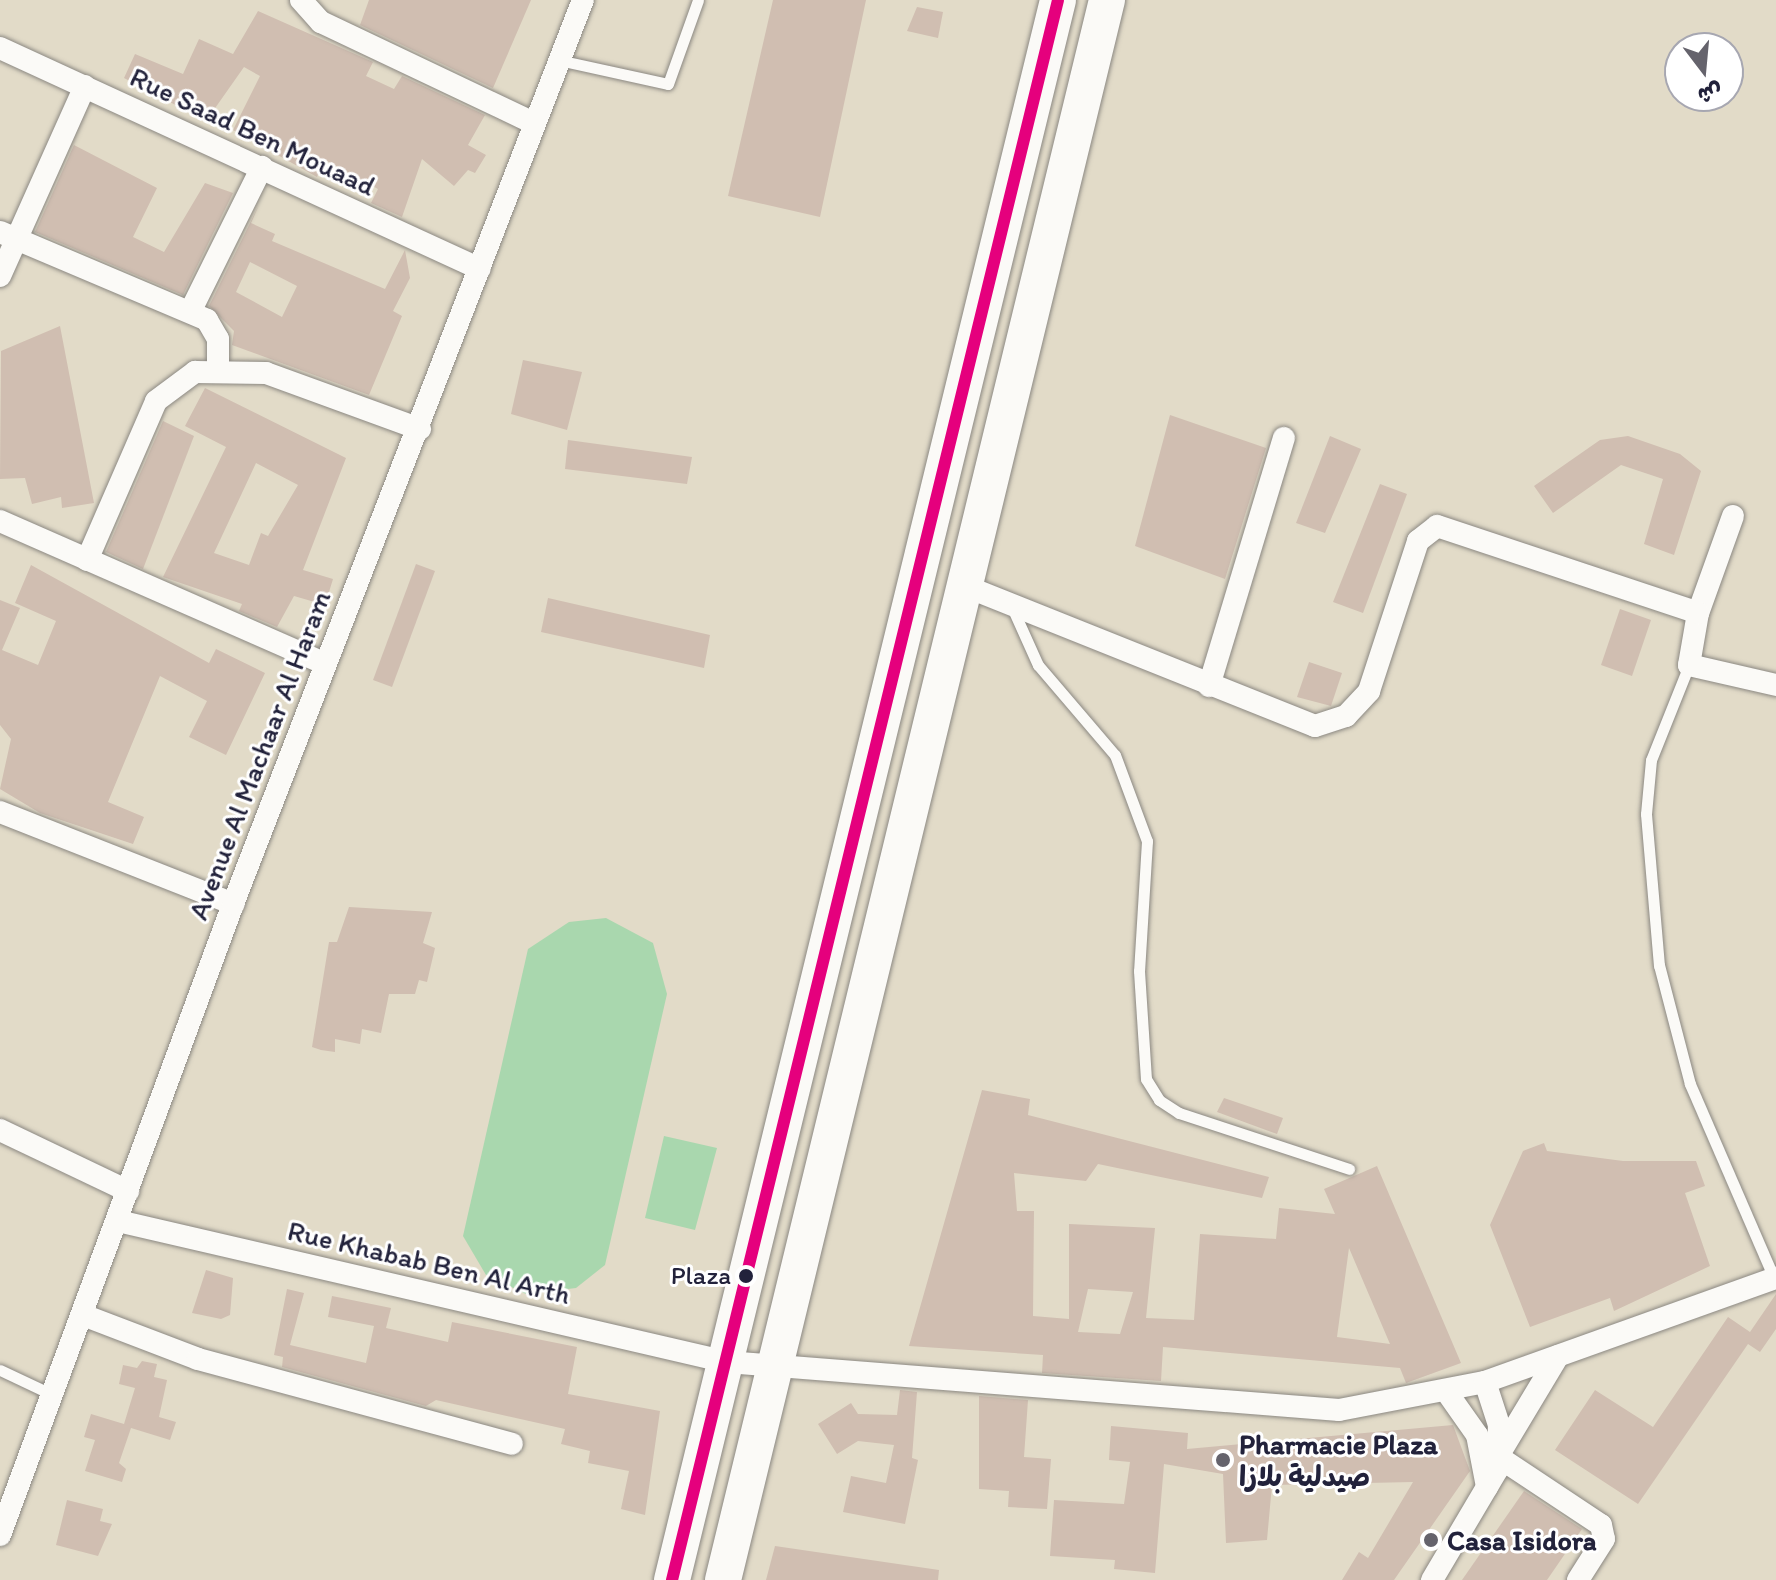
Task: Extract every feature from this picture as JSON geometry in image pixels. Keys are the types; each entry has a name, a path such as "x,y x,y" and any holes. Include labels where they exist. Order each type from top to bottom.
{"main road":[{"path":"672,1580 1058,0"},
{"path":"723,1580 1107,0"}],"street":[{"path":"301,0 321,22 532,122"},
{"name":"Avenue Al Machaar Al Haram","path":"0,1535 233,904 420,429 532,122 563,61 583,0"},
{"name":"Rue Saad Ben Mouaad","path":"0,48 480,269"},
{"path":"0,276 9,237 85,86"},
{"path":"190,312 262,167"},
{"path":"9,237 190,312 215,330 218,367"},
{"path":"87,560 156,401 172,384 218,367 266,373 420,429"},
{"path":"1209,686 1284,438"},
{"path":"1733,516 1698,613 1689,665 1776,685"},
{"path":"0,521 325,664"},
{"path":"965,586 1296,722 1346,716 1369,691 1418,541 1437,526 1698,613"},
{"path":"0,812 233,904"},
{"path":"0,1130 128,1191"},
{"name":"Rue Khabab Ben Al Arth","path":"118,1221 727,1362 775,1362 1339,1410 1485,1382 1775,1278"},
{"path":"83,1315 198,1359 512,1444"},
{"path":"1432,1580 1487,1487 1500,1454 1558,1356"},
{"path":"1485,1382 1500,1454 1601,1525 1604,1539 1578,1580"},
{"path":"1446,1391 1477,1435 1487,1487"}],"lane":[{"path":"563,61 668,84 698,0"},
{"path":"1011,605 1038,665 1115,755 1147,841 1139,971 1146,1079 1159,1100 1179,1113 1349,1169"},
{"path":"1689,665 1650,774 1646,814 1659,965 1690,1084 1775,1278"},
{"path":"0,1370 53,1395"}],"green space":[{"path":"606,918 653,943 667,994 605,1265 576,1288 526,1294 486,1275 463,1236 528,949 569,922"},
{"path":"664,1136 717,1148 695,1230 645,1218"}],"building":[{"path":"369,0 531,0 493,88 360,25"},
{"path":"773,0 866,0 820,217 728,196"},
{"path":"917,7 943,12 938,38 907,31"},
{"path":"258,11 373,62 366,76 394,89 402,76 485,115 468,145 486,155 475,173 468,170 454,186 422,159 402,217 371,203 378,189 325,160 317,177 233,130 260,76 244,67 206,121 124,78 135,54 183,74 199,39 233,54"},
{"path":"74,145 157,188 133,237 164,252 205,183 233,193 183,295 35,232"},
{"path":"259,205 251,223 275,234 272,241 385,289 405,250 410,278 393,311 402,316 369,395 232,345 234,331 209,306","holes":["250,262 297,286 282,317 236,292"]},
{"path":"60,326 94,503 62,508 61,497 32,504 25,478 0,479 1,351"},
{"path":"523,360 582,372 567,430 511,414"},
{"path":"205,388 346,458 303,570 333,579 325,605 294,596 277,627 239,611 242,604 163,577 226,447 185,426","holes":["256,463 298,485 268,536 261,533 249,565 214,553"]},
{"path":"1170,415 1266,448 1225,579 1135,546"},
{"path":"163,421 194,436 143,569 106,552"},
{"path":"1330,436 1361,449 1325,533 1296,523"},
{"path":"1628,436 1680,454 1701,471 1674,555 1644,544 1663,479 1621,465 1553,513 1534,486 1600,440"},
{"path":"568,440 692,457 687,484 565,469"},
{"path":"1380,484 1407,494 1363,613 1333,602"},
{"path":"416,564 435,571 392,687 373,680"},
{"path":"31,565 209,663 216,649 265,673 226,755 189,737 207,701 160,676 108,802 144,817 133,844 40,813 0,789 11,739 0,725 0,600 20,608 2,650 38,665 56,621 15,603"},
{"path":"548,598 710,635 704,668 541,632"},
{"path":"1620,609 1651,620 1632,676 1601,665"},
{"path":"1309,662 1342,673 1331,706 1297,697"},
{"path":"349,907 432,912 423,943 435,948 427,982 419,980 415,994 389,994 381,1033 362,1029 360,1044 335,1039 335,1052 321,1050 312,1047 329,942 337,942"},
{"path":"982,1090 1030,1099 1028,1115 1269,1177 1262,1198 1098,1164 1086,1181 1014,1173 1017,1211 1034,1211 1033,1316 1069,1319 1069,1224 1155,1228 1146,1318 1194,1320 1200,1234 1276,1239 1279,1208 1335,1214 1324,1189 1377,1166 1461,1363 1406,1383 1400,1368 1163,1347 1161,1381 1042,1373 1043,1355 909,1346","holes":["1349,1248 1390,1344 1337,1337","1088,1289 1133,1292 1120,1334 1078,1332"]},
{"path":"1224,1098 1283,1118 1277,1134 1217,1112"},
{"path":"1544,1143 1547,1151 1623,1161 1696,1161 1705,1186 1685,1193 1710,1266 1614,1311 1610,1298 1530,1327 1490,1225 1523,1151"},
{"path":"206,1270 233,1278 230,1315 221,1319 192,1313"},
{"path":"287,1289 304,1293 290,1345 366,1363 374,1326 328,1317 332,1296 391,1308 386,1328 448,1342 452,1322 577,1347 568,1394 660,1411 645,1515 621,1509 629,1471 588,1463 590,1451 561,1444 565,1429 436,1400 426,1406 282,1367 283,1357 274,1355"},
{"path":"1776,1294 1776,1329 1760,1352 1748,1344 1638,1504 1555,1450 1595,1390 1653,1427 1728,1317 1750,1332"},
{"path":"142,1361 157,1364 154,1377 167,1380 159,1417 176,1422 170,1440 131,1428 119,1463 126,1469 122,1482 85,1471 95,1440 84,1437 91,1414 124,1424 135,1388 119,1384 123,1365 137,1368"},
{"path":"900,1390 917,1392 912,1458 918,1460 905,1524 843,1512 851,1476 886,1483 894,1445 858,1441 837,1454 818,1424 851,1403 858,1414 897,1415"},
{"path":"979,1396 1028,1400 1024,1457 1051,1459 1047,1509 1008,1507 1009,1491 979,1489"},
{"path":"1453,1425 1470,1471 1394,1580 1342,1580 1359,1552 1368,1558 1413,1482 1272,1485 1267,1540 1226,1543 1223,1474 1164,1464 1155,1573 1114,1569 1115,1560 1050,1556 1054,1500 1124,1504 1130,1462 1109,1460 1111,1426 1188,1433 1187,1449"},
{"path":"1524,1491 1582,1529 1547,1580 1462,1580"},
{"path":"67,1500 103,1509 100,1521 112,1524 98,1556 56,1545"},
{"path":"775,1546 939,1570 938,1580 766,1580"}],"transit line":[{"path":"672,1580 1058,0"}],"place":[{"name":"Plaza","path":"746,1276"},
{"name":"Pharmacie Plaza صيدلية بلازا","path":"1223,1460"},
{"name":"Casa Isidora","path":"1431,1540"}]}
